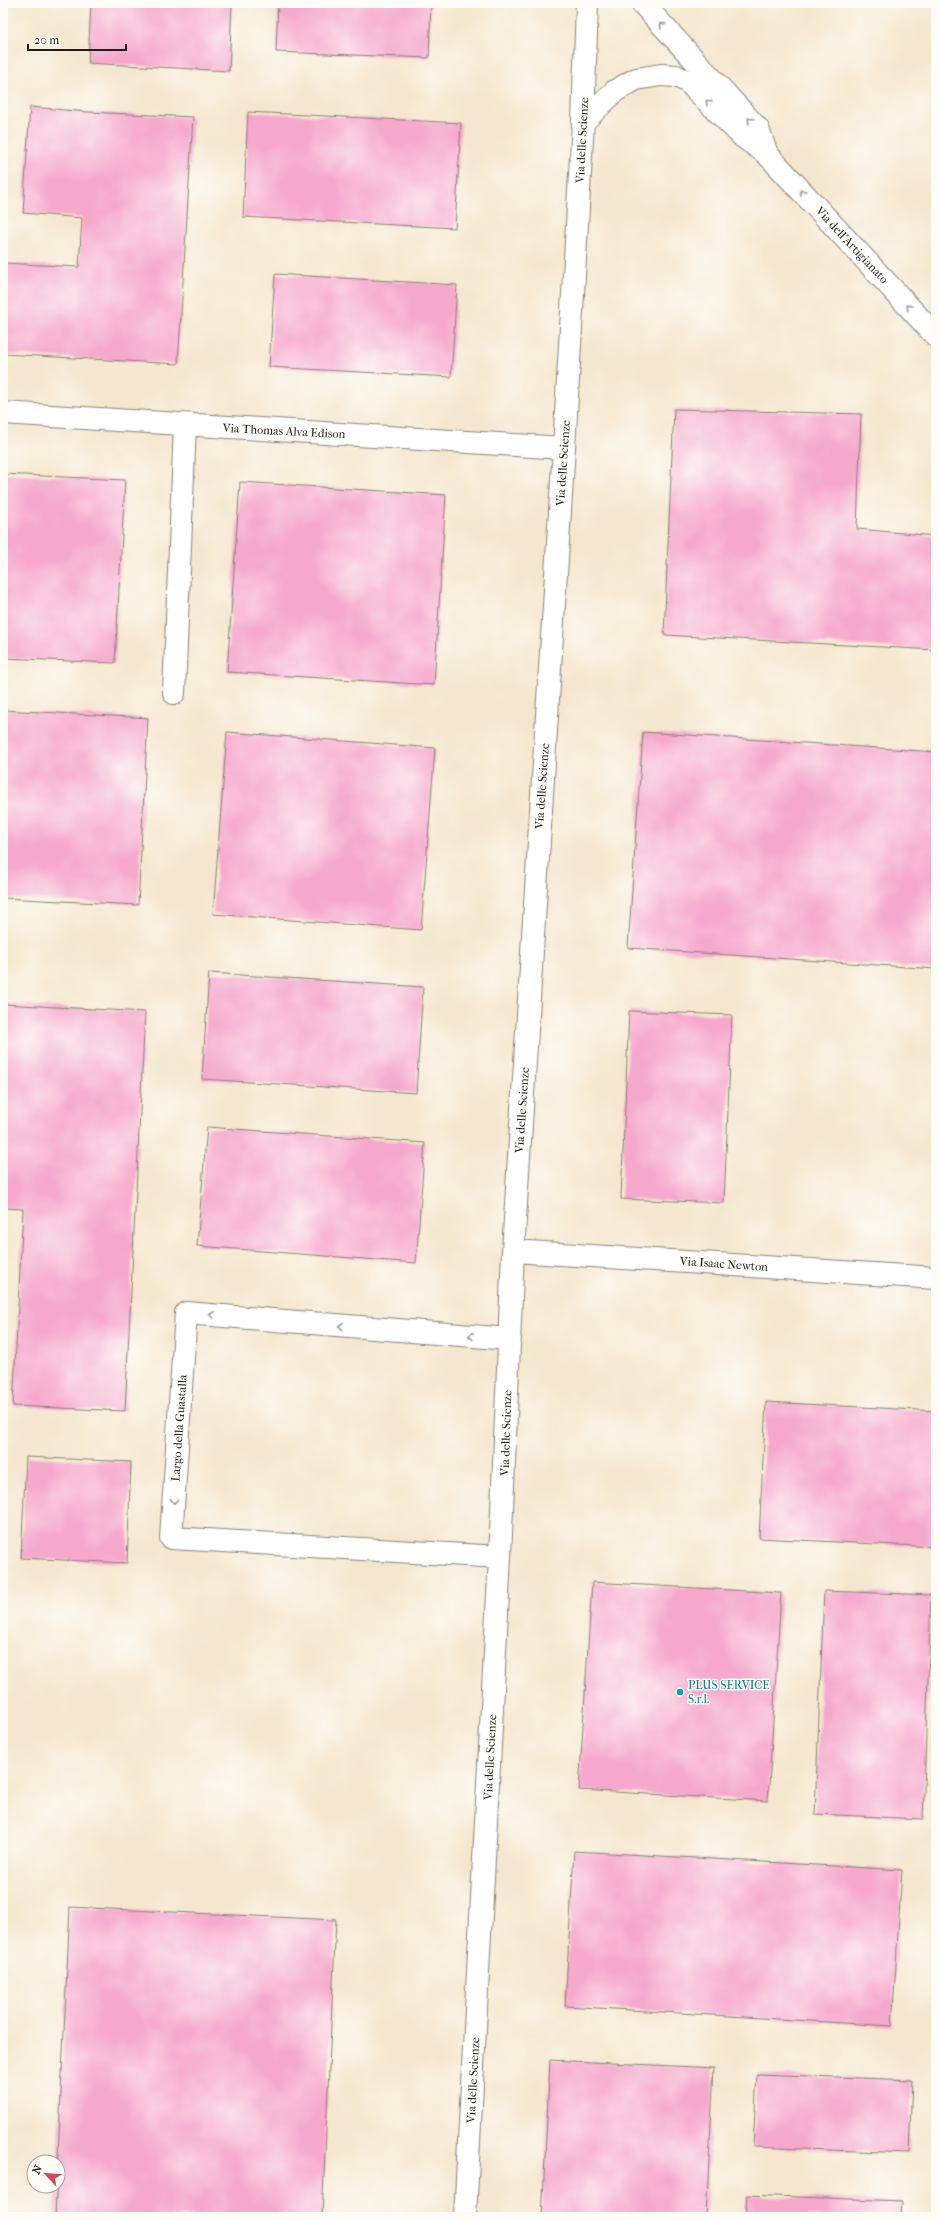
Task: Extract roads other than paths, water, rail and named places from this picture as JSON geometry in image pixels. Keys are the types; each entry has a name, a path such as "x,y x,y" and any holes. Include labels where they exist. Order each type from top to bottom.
{"street":[{"name":"Via delle Scienze","path":"465,2217 500,1557 513,1251 564,448 583,122 587,3"},
{"name":"Via dell'Artigianato","path":"642,3 758,129 767,154"},
{"name":"Via dell'Artigianato","path":"583,122 615,91 636,79 661,75 676,76 688,82 743,137 767,154 936,336"},
{"name":"Via Thomas Alva Edison","path":"3,414 564,448"},
{"path":"174,693 185,425"},
{"name":"Via Isaac Newton","path":"513,1251 936,1278"},
{"name":"Largo della Guastalla","path":"500,1557 171,1538 186,1313 510,1339"}],"place":[{"name":"PLUS SERVICE S.r.l.","path":"680,1692"}]}
